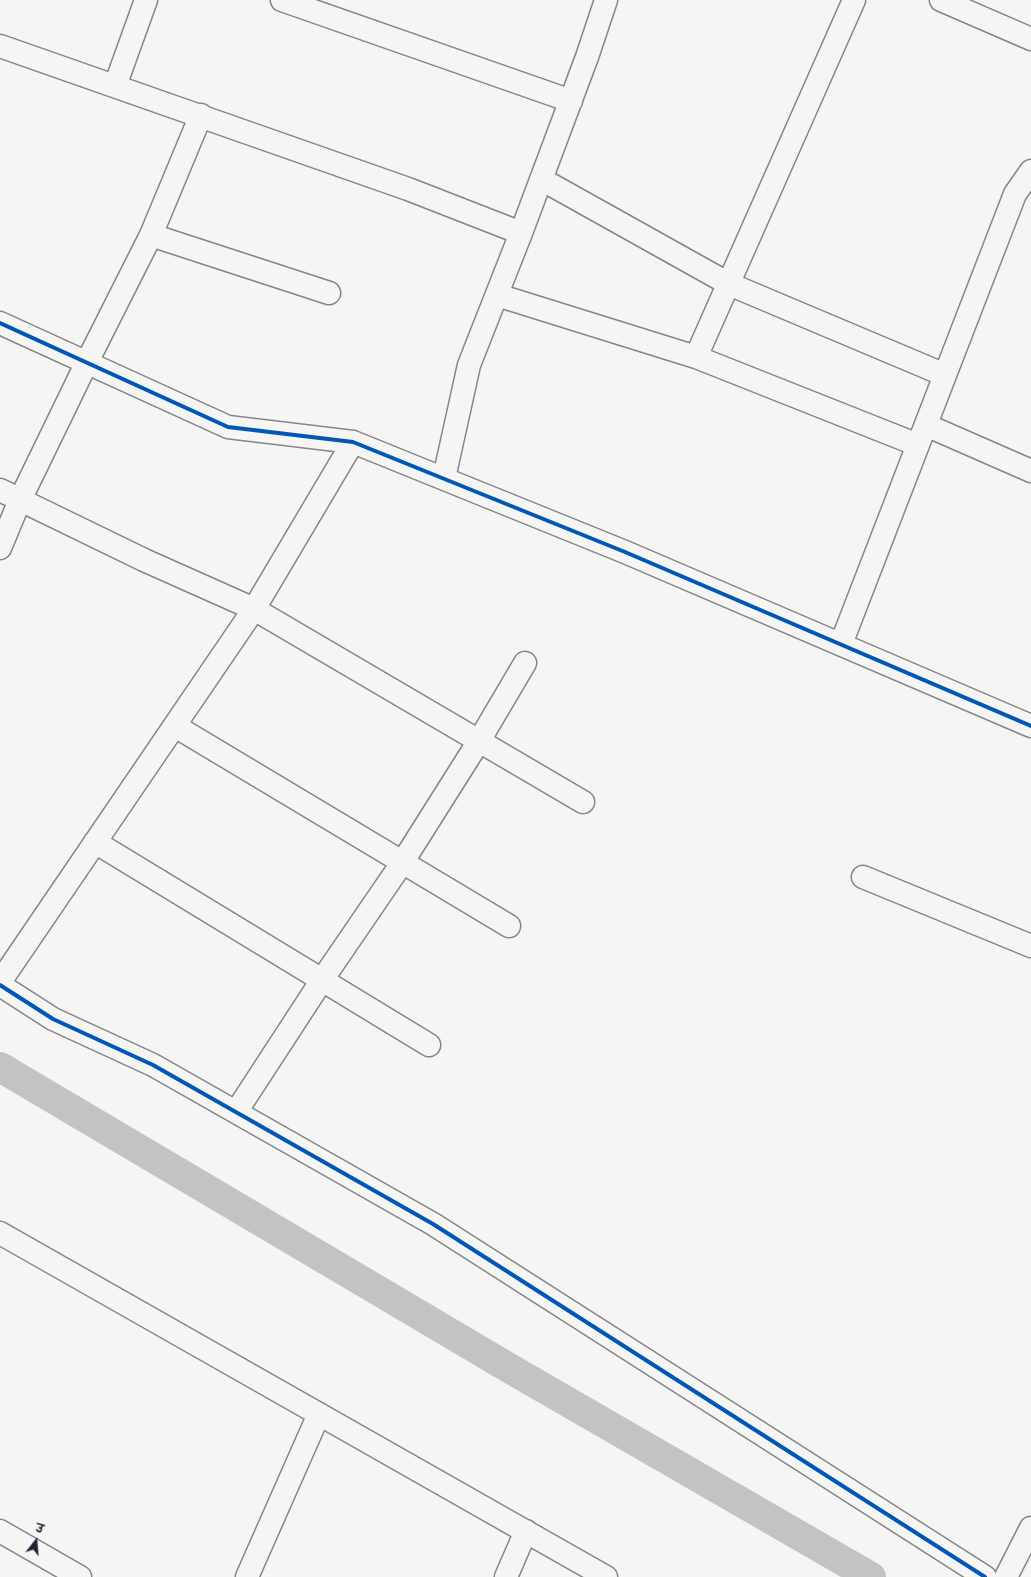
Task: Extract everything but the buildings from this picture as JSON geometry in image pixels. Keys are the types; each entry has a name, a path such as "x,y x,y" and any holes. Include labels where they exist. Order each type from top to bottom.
{"street":[{"path":"115,86 146,0"},
{"path":"282,0 571,101"},
{"path":"444,478 469,365 522,233 571,101 606,0"},
{"path":"696,357 854,0"},
{"path":"941,0 1031,39"},
{"path":"0,46 201,115 408,189 522,233"},
{"path":"0,548 20,500 87,362 152,235 201,115"},
{"path":"841,644 1015,194 1031,171"},
{"path":"542,179 728,284 945,375"},
{"path":"152,235 329,293"},
{"path":"497,295 696,357 918,445"},
{"path":"0,323 228,427 353,442 625,552 1031,726"},
{"path":"926,425 1031,471"},
{"path":"0,982 254,609 353,442"},
{"path":"0,490 144,560 254,609 583,802"},
{"path":"236,1112 322,980 402,862 479,741 525,663"},
{"path":"175,726 509,926"},
{"path":"95,842 429,1046"},
{"path":"863,877 1031,946"},
{"path":"0,985 53,1019 153,1064 433,1224 985,1577"},
{"path":"0,1233 606,1577"},
{"path":"247,1577 319,1414"},
{"path":"1006,1577 1031,1528"},
{"path":"506,1577 526,1531"},
{"path":"0,1532 80,1577"}],"waterway":[{"path":"0,1067 509,1368 871,1577"}],"cycle path":[{"path":"0,323 228,427 353,442 625,552 1031,726"},
{"path":"0,985 53,1019 153,1065 433,1224 985,1577"}]}
